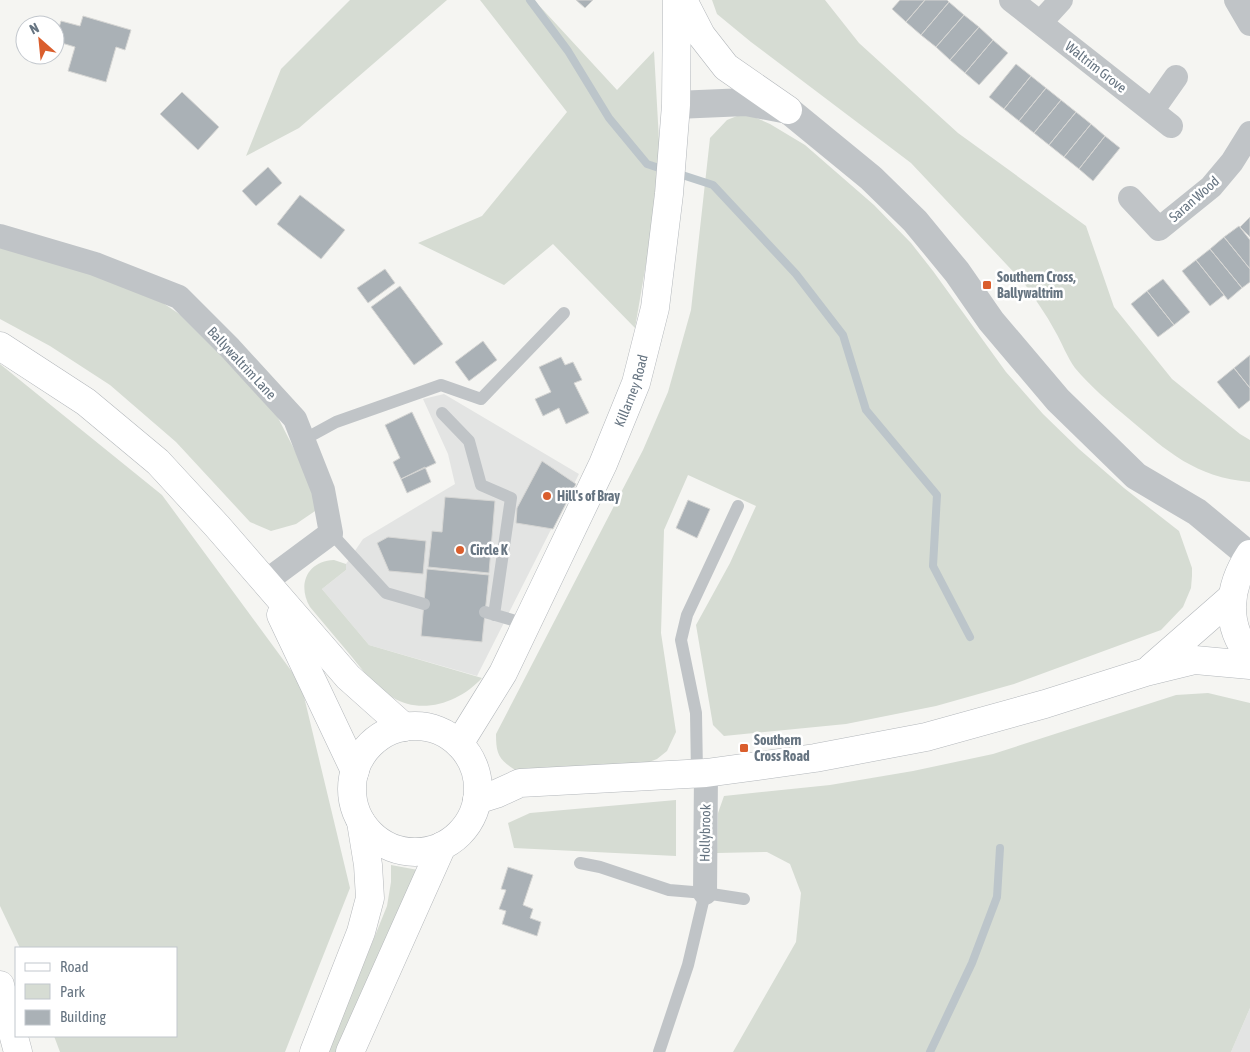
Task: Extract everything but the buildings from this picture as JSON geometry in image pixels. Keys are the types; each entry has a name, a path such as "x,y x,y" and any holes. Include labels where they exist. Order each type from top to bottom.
{"main road":[{"name":"Killarney Road","path":"459,744 503,673 603,464 636,383 654,308 669,194 676,104 677,0"},
{"path":"683,0 701,35 726,67 788,110"},
{"path":"0,346 86,402 158,462 217,526 348,677 404,728"},
{"path":"1250,555 1237,576 1231,598 1233,623 1242,647 1250,656"},
{"path":"265,582 355,771"},
{"path":"1146,672 1231,598"},
{"path":"477,800 520,783 702,773 815,758 926,737 1045,704 1146,672 1195,660 1250,665"},
{"path":"314,1052 361,932 370,898 368,866 361,822 352,796 355,771 364,752 380,737 391,731 421,727 438,731 459,744 474,767 478,784 477,800 472,815 464,829 454,839 442,846 428,851 397,850 374,837 361,822"},
{"path":"474,767 520,783"},
{"path":"350,1052 442,846"},
{"path":"0,975 15,1002"},
{"path":"0,985 18,1052"},
{"path":"31,1037 37,1052"}],"street":[{"name":"Waltrim Grove","path":"1011,0 1171,126"},
{"path":"1040,23 1062,0"},
{"path":"1236,0 1250,24"},
{"path":"1152,111 1176,77"},
{"path":"676,104 746,102 788,110 871,178 915,221 957,272 991,321 1058,400 1136,476 1197,512 1250,555"},
{"name":"Saran Wood","path":"1130,198 1159,229 1211,187 1232,162 1250,133"},
{"name":"Ballywaltrim Lane","path":"0,236 95,264 179,297 230,348 295,419 323,490 331,533"},
{"path":"265,582 331,533"},
{"name":"Hollybrook","path":"702,773 705,893"}],"lane":[{"path":"303,440 336,422 441,385 481,399 564,313"},
{"path":"442,413 469,441 481,485 511,498 490,614 526,624"},
{"path":"702,773 696,713 681,640 687,615 738,506"},
{"path":"331,533 386,593 424,604"},
{"path":"580,863 600,867 669,890 744,899"},
{"path":"659,1052 688,965 705,893"}],"shaded area":[{"path":"444,394 579,474 477,676 369,645 322,589 346,570 346,564 363,539 455,484 448,454 423,399"},
{"path":"1250,1008 1250,1052 1231,1052"}],"green space":[{"path":"350,0 447,0 299,128 246,156 281,69"},
{"path":"480,0 534,0 617,90 654,51 661,176 635,328 553,244 504,285 418,243 482,216 567,112"},
{"path":"712,0 825,0 859,43 958,133 1086,226 1114,307 1172,379 1250,440 1250,482 1213,475 1183,461 1156,442 1107,400 1075,368 1048,319 1024,283 911,163 751,42 717,14"},
{"path":"737,116 752,116 770,124 805,145 874,205 911,243 1006,372 1043,414 1079,449 1124,488 1179,531 1192,568 1191,588 1183,607 1161,630 1014,684 936,706 846,724 724,736 713,725 696,625 730,563 756,506 688,475 664,530 661,633 676,732 667,751 657,759 644,764 517,771 502,760 498,752 496,734 643,450 668,392 691,310 710,138 727,120"},
{"path":"0,246 80,268 163,303 197,326 274,410 307,474 318,509 296,524 271,531 250,522 176,442 110,385 50,346 0,319"},
{"path":"0,364 162,495 301,684 350,888 285,1052 60,1052 54,1037 178,1037 178,947 20,947 0,906"},
{"path":"334,560 346,564 346,570 322,589 369,645 482,678 463,694 452,700 428,706 404,703 381,689 366,674 310,607 306,599 305,583 311,570 325,561"},
{"path":"1208,693 1250,703 1250,1008 1231,1052 733,1052 796,942 801,893 790,864 767,852 717,853 718,813 724,796 830,785 913,771 993,754 1176,695"},
{"path":"676,800 676,856 514,848 508,823 530,813"},
{"path":"391,865 418,870 340,1052 328,1052 387,906 391,882"}],"waterway":[{"path":"530,0 568,51 609,118 647,164 665,170"},
{"path":"676,173 713,185 796,274 843,335 866,410 937,495 933,566 970,637"},
{"path":"930,1052 972,963 997,897 1000,848"}],"place":[{"name":"Southern Cross, Ballywaltrim","path":"987,285"},
{"name":"Hill's of Bray","path":"547,496"},
{"name":"Circle K","path":"460,550"},
{"name":"Southern Cross Road","path":"744,748"}]}
